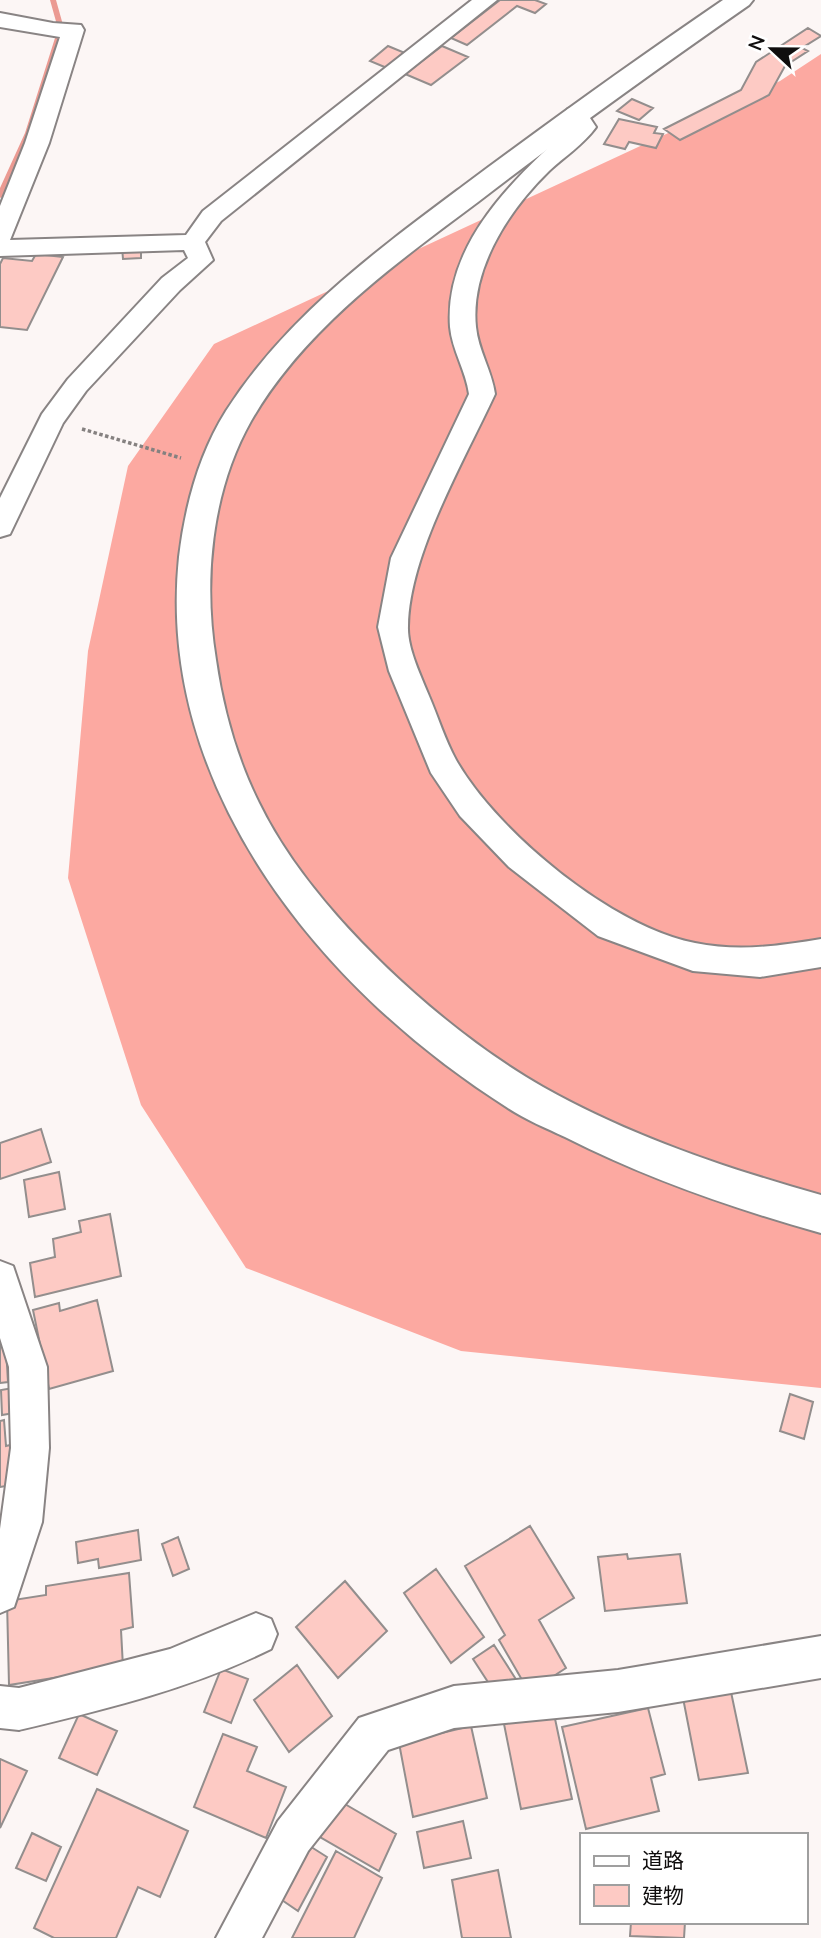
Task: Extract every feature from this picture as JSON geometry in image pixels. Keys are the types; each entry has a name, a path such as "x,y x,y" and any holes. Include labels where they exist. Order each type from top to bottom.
{"street":[{"path":"193,242 212,216 485,0"},
{"path":"740,0 576,114 386,258 321,313 293,341 236,420 214,467 193,577 194,642 207,703 225,764 250,821 295,891 354,957 431,1030 523,1096 650,1158 766,1199 821,1214"},
{"path":"0,20 74,30 37,143 0,237"},
{"path":"576,114 584,127 518,190 479,248 463,299 463,329 481,379 482,394 405,558 393,627 404,671 442,764 471,807 520,858 610,926 693,957 760,963 821,953"},
{"path":"0,248 193,242"},
{"path":"0,527 51,419 77,385 171,284 201,260 193,242"},
{"path":"0,1278 28,1367 30,1448 22,1522 0,1593"},
{"path":"0,1707 19,1709 169,1671 233,1647 256,1634"},
{"path":"238,1938 293,1836 374,1733 454,1707 618,1691 821,1657"}],"path":[{"path":"51,419 214,467"}],"shaded area":[{"path":"821,54 821,1388 461,1351 246,1268 141,1105 68,878 88,651 128,466 214,344 780,81"}],"building":[{"path":"500,0 535,0 546,4 535,13 517,6 467,45 451,38"},
{"path":"808,28 821,36 802,48 808,51 785,66 769,95 680,140 664,129 741,90 756,62"},
{"path":"388,46 405,53 387,68 370,61"},
{"path":"442,46 468,57 431,85 405,74"},
{"path":"632,99 653,108 639,120 617,111"},
{"path":"619,119 657,127 654,133 663,134 656,148 629,142 625,149 604,144"},
{"path":"141,246 141,258 123,259 122,247"},
{"path":"36,254 63,257 27,330 0,327 0,264 3,258 32,261"},
{"path":"41,1129 51,1162 0,1179 0,1143"},
{"path":"59,1172 65,1209 29,1217 24,1180"},
{"path":"110,1214 121,1276 35,1297 30,1263 55,1257 53,1239 81,1232 79,1221"},
{"path":"97,1300 113,1371 49,1389 33,1310 59,1303 60,1311"},
{"path":"5,1332 8,1382 0,1383 0,1333"},
{"path":"19,1387 20,1412 2,1415 1,1390"},
{"path":"790,1394 813,1402 804,1439 780,1431"},
{"path":"4,1420 6,1446 10,1445 12,1485 0,1487 0,1421"},
{"path":"530,1526 574,1598 539,1620 566,1668 529,1692 499,1640 505,1635 465,1566"},
{"path":"138,1530 141,1560 99,1568 98,1559 78,1563 76,1542"},
{"path":"178,1537 189,1569 173,1576 162,1544"},
{"path":"627,1554 628,1559 680,1554 687,1603 605,1611 598,1557"},
{"path":"436,1569 484,1637 451,1663 404,1593"},
{"path":"129,1573 133,1627 121,1630 123,1667 9,1685 7,1601 46,1595 46,1586"},
{"path":"345,1581 387,1631 338,1678 296,1627"},
{"path":"494,1645 519,1684 499,1699 473,1659"},
{"path":"297,1665 332,1716 289,1752 254,1700"},
{"path":"221,1669 248,1679 231,1723 204,1712"},
{"path":"731,1692 748,1773 699,1780 683,1698"},
{"path":"648,1708 665,1774 651,1778 659,1811 586,1829 562,1727"},
{"path":"79,1714 117,1731 97,1775 59,1758"},
{"path":"554,1714 572,1799 521,1809 504,1724"},
{"path":"471,1726 487,1798 413,1817 399,1743"},
{"path":"223,1734 257,1747 247,1771 286,1787 266,1838 194,1807"},
{"path":"0,1759 27,1771 0,1828"},
{"path":"97,1789 188,1831 160,1897 138,1887 116,1938 54,1938 34,1928"},
{"path":"338,1800 396,1834 379,1871 320,1837"},
{"path":"463,1821 471,1858 424,1868 417,1832"},
{"path":"32,1833 61,1847 46,1881 16,1868"},
{"path":"305,1843 327,1857 298,1911 276,1896"},
{"path":"336,1851 382,1878 354,1938 292,1938"},
{"path":"498,1870 511,1938 462,1938 452,1880"},
{"path":"631,1924 685,1924 684,1938 630,1936"}],"waterway":[{"path":"0,196 29,133 58,38 60,25 53,0"}]}
